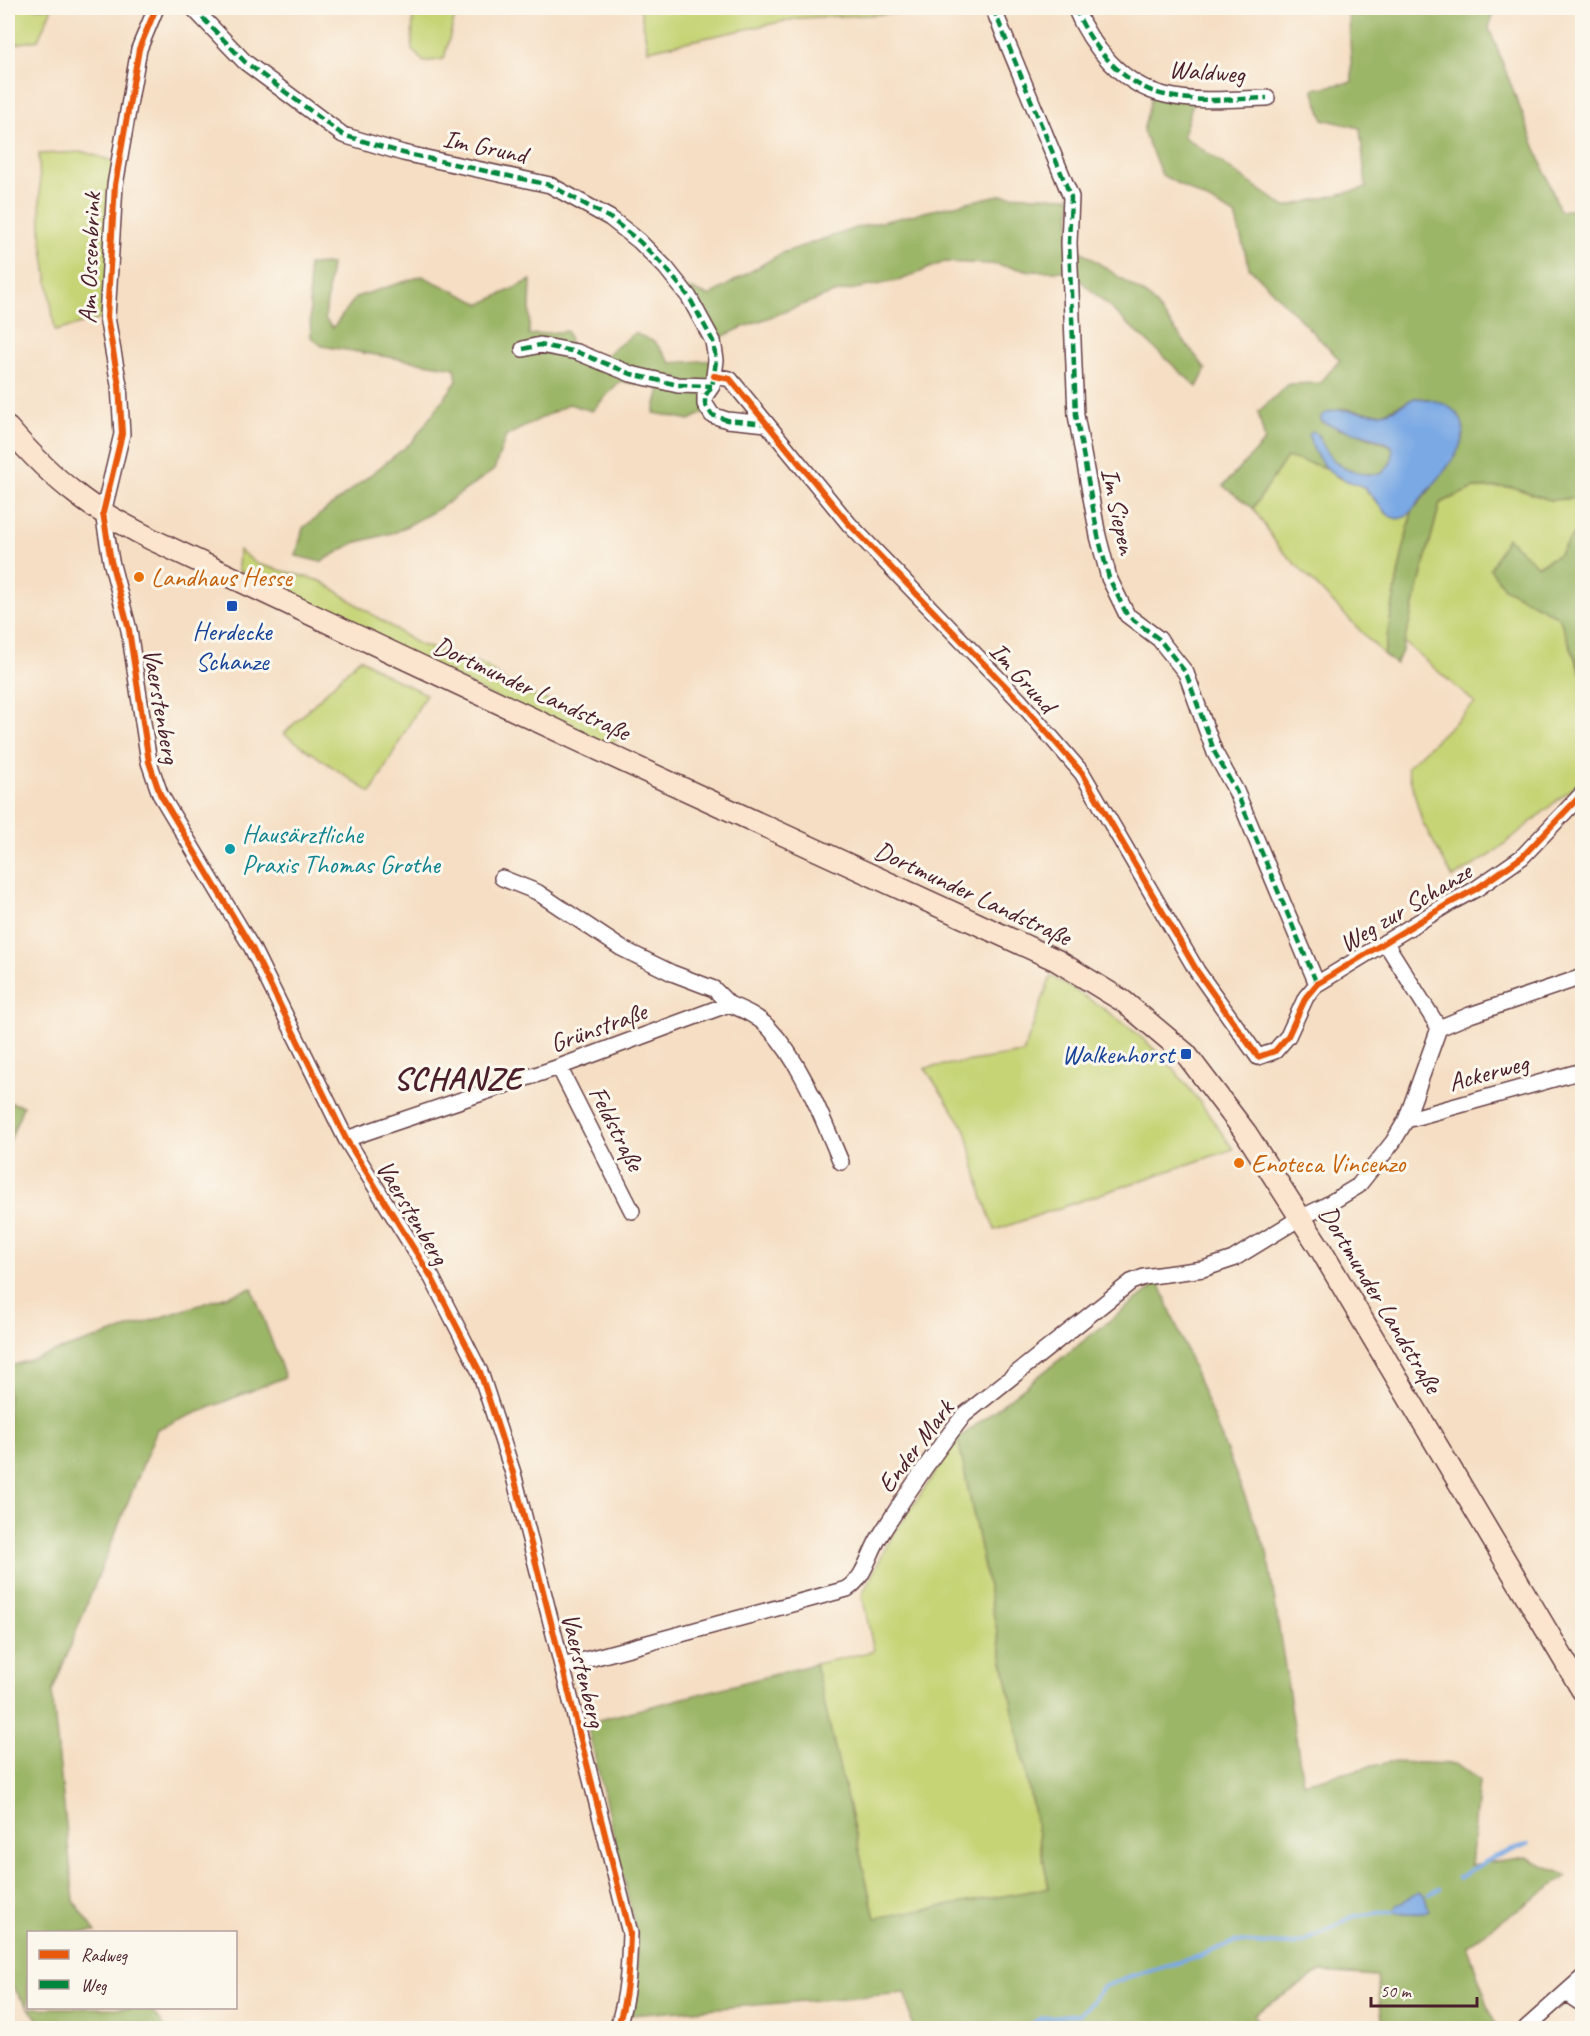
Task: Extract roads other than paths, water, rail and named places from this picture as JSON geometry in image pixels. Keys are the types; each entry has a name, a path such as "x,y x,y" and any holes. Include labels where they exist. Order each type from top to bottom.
{"main road":[{"name":"Dortmunder Landstraße","path":"8,430 75,494 103,513 151,539 1056,960 1123,1001 1186,1054 1246,1133 1300,1218 1582,1690"}],"street":[{"name":"Am Ossenbrink","path":"103,513 122,434 119,386 107,317 115,185 138,49 156,8"},
{"name":"Im Grund","path":"193,8 246,62 343,135 403,153 550,185 610,218 639,241 666,268 689,297 713,341 716,360 713,381 705,396 705,404 712,415 727,420 767,424"},
{"name":"Im Siepen","path":"993,8 1071,197 1069,243 1076,415 1098,536 1109,578 1127,615 1159,639 1186,673 1215,753 1236,791 1317,984"},
{"name":"Waldweg","path":"1075,8 1101,53 1117,69 1153,91 1166,96 1194,99 1267,98"},
{"path":"523,349 540,345 577,352 631,374 678,385 713,381"},
{"name":"Im Grund","path":"713,381 730,378 849,524 1019,700 1082,774 1197,971 1258,1057"},
{"name":"Vaerstenberg","path":"103,513 111,561 129,630 149,762 160,794 252,948 346,1139 432,1278 480,1372 513,1473 564,1666 630,1933 629,1973 622,2016 617,2028"},
{"name":"Weg zur Schanze","path":"1258,1057 1275,1051 1288,1036 1306,997 1317,984 1476,889 1522,856 1582,794"},
{"name":"Grünstraße","path":"502,878 537,892 621,948 672,974 714,989 729,1004 751,1014 768,1027 784,1048 807,1087 841,1162"},
{"path":"1385,942 1439,1028 1470,1015 1582,977"},
{"name":"Grünstraße","path":"346,1139 559,1067 729,1004"},
{"name":"Ender Mark","path":"564,1666 847,1589 855,1584 878,1538 964,1415 1131,1282 1143,1276 1203,1269 1233,1259 1358,1186 1393,1142 1406,1120 1439,1028"},
{"name":"Feldstraße","path":"559,1067 632,1211"},
{"name":"Ackerweg","path":"1406,1120 1582,1071"},
{"path":"1526,2028 1567,1994 1582,1978"},
{"path":"1567,1994 1582,2004"}],"water":[{"path":"1415,398 1438,402 1454,411 1463,426 1462,439 1449,465 1412,511 1397,519 1390,516 1363,487 1330,471 1316,454 1309,435 1313,431 1316,433 1331,458 1343,468 1358,473 1381,474 1391,462 1392,446 1384,441 1330,425 1321,421 1321,416 1335,410 1385,413"},
{"path":"1418,1892 1424,1894 1429,1910 1411,1914 1393,1911 1396,1906"}],"waterway":[{"path":"1458,1878 1494,1857 1528,1844"},
{"path":"1429,1894 1439,1889"},
{"path":"1024,2028 1043,2018 1079,2014 1103,1987 1128,1977 1197,1957 1234,1942 1291,1945 1306,1941 1354,1916 1393,1911"}],"place":[{"name":"Landhaus Hesse","path":"139,577"},
{"name":"Herdecke Schanze","path":"232,606"},
{"name":"Hausärztliche Praxis Thomas Grothe","path":"230,849"},
{"name":"Walkenhorst","path":"1186,1054"},
{"name":"Enoteca Vincenzo","path":"1239,1163"}],"district":[{"name":"SCHANZE","path":"458,1078"}]}
